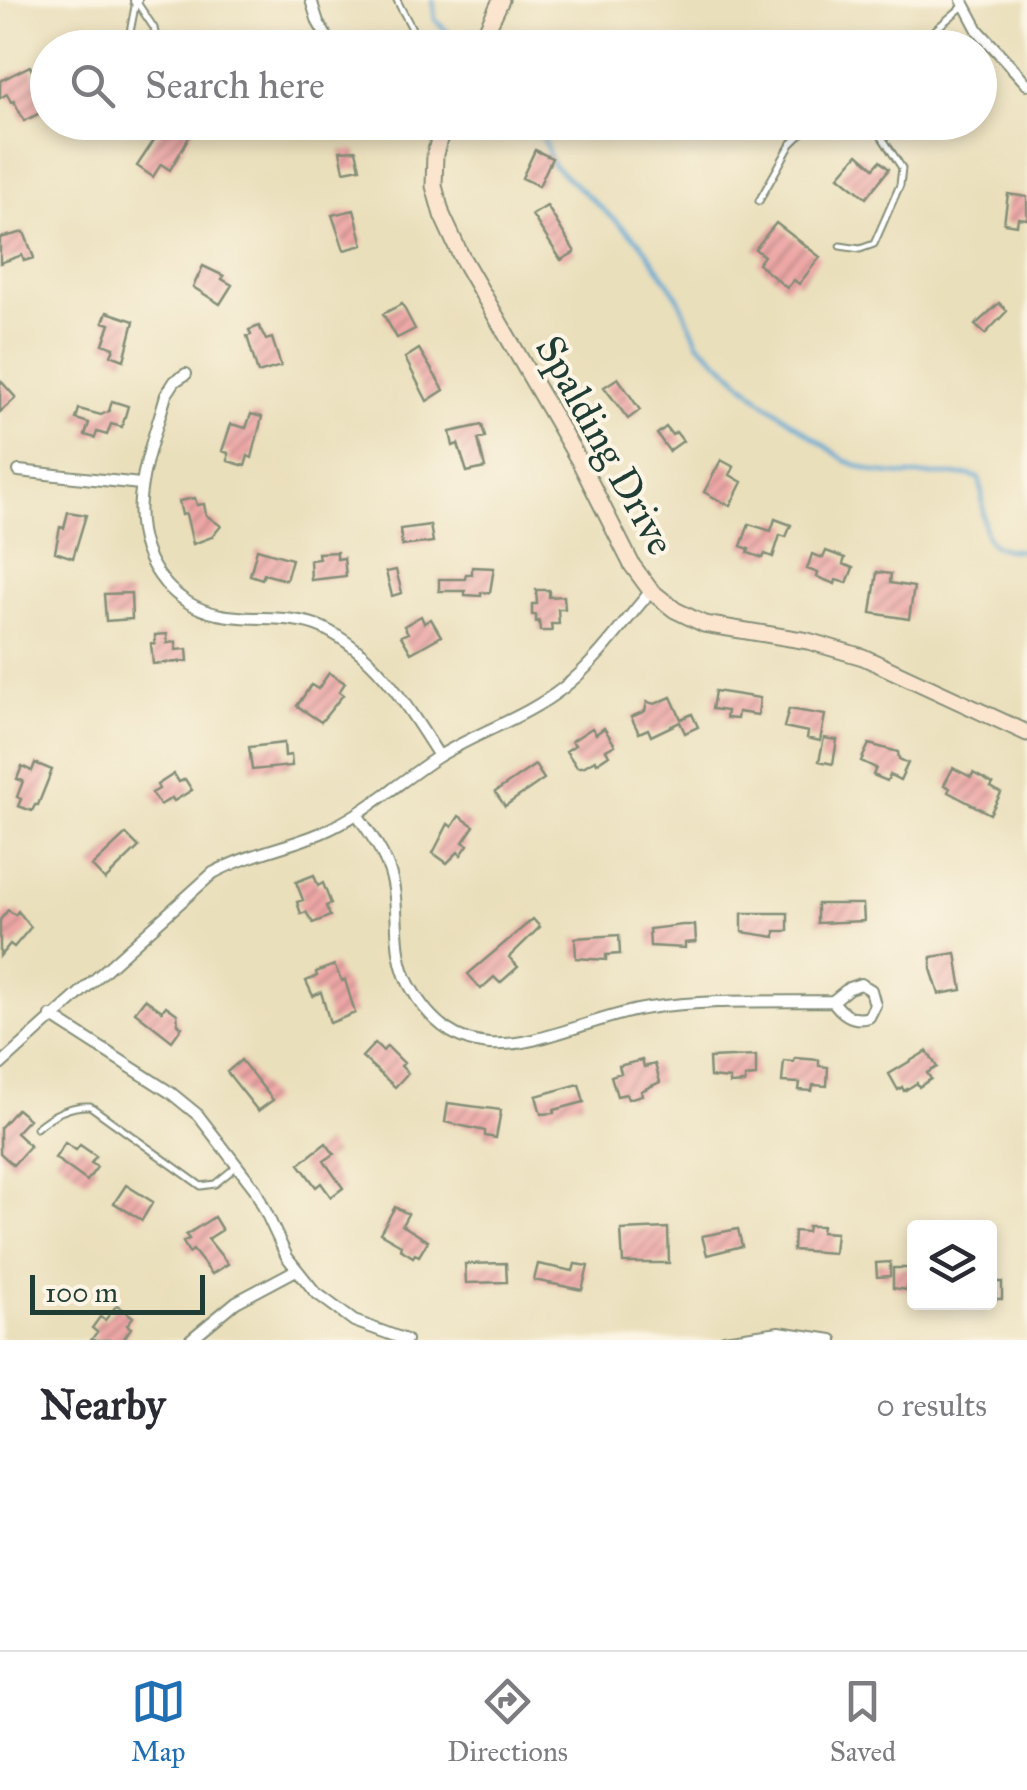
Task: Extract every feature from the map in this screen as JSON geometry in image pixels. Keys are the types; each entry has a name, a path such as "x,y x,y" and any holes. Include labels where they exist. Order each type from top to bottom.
{"street":[{"path":"311,0 323,30"},
{"path":"487,30 501,0"},
{"path":"963,2 978,30"},
{"path":"997,51 1027,84"},
{"name":"Spalding Drive","path":"439,140 434,186 442,215 581,464 632,565 650,591 674,610 704,624 808,641 863,657 1027,733"},
{"path":"186,374 166,395 140,484 137,512 142,544 154,569 172,591 213,614 310,623 340,638 364,654 388,678 439,756"},
{"path":"19,472 140,484"},
{"path":"0,1064 214,873 249,856 320,834 357,814 439,756 544,702 566,686 650,591"},
{"path":"357,814 380,847 390,870 398,952 408,983 432,1015 466,1037 518,1045 602,1018 649,1008 833,1002"},
{"path":"51,1016 171,1093 198,1115 255,1190 296,1270 315,1292 354,1321 406,1340"},
{"path":"190,1340 236,1302 296,1270"},
{"path":"724,1340 779,1332 832,1340"}],"lane":[{"path":"131,30 136,0"},
{"path":"136,0 154,30"},
{"path":"397,0 412,30"},
{"path":"936,30 963,2"},
{"path":"759,201 794,140"},
{"path":"840,246 860,249 874,244 900,184 902,168 884,140"},
{"path":"36,1128 50,1116 81,1105 90,1106 201,1186 215,1184 238,1166"}],"building":[{"path":"30,66 30,118 24,121 7,94 0,98 0,81"},
{"path":"154,140 187,140 170,170 161,164 153,177 137,166"},
{"path":"356,150 360,168 344,171 340,151"},
{"path":"535,150 552,158 539,186 522,178"},
{"path":"858,154 874,168 880,161 889,169 866,198 839,176"},
{"path":"1008,194 1027,197 1027,219 1018,218 1017,225 1004,223"},
{"path":"547,206 575,252 561,260 532,215"},
{"path":"354,210 363,245 344,250 332,215"},
{"path":"776,223 820,257 799,284 794,280 787,288 758,264 764,256 755,249"},
{"path":"24,232 34,258 24,261 22,255 0,263 0,238"},
{"path":"203,266 224,276 222,279 232,285 220,304 193,287"},
{"path":"999,303 1007,311 985,334 975,325"},
{"path":"402,304 415,329 397,338 383,314"},
{"path":"107,312 134,321 124,360 111,355 114,348 103,344 110,324 103,322"},
{"path":"259,326 266,340 272,338 281,366 258,373 247,336 251,335 249,330"},
{"path":"419,349 444,390 427,401 405,358"},
{"path":"618,378 640,410 628,419 604,387"},
{"path":"0,380 16,398 0,412"},
{"path":"112,401 128,406 122,427 111,424 107,435 85,435 89,423 76,419 79,409 101,415 109,411"},
{"path":"251,414 262,417 252,458 248,456 245,466 228,461 228,453 222,451 231,424 246,428"},
{"path":"482,425 485,437 478,439 485,468 467,472 450,432"},
{"path":"666,427 683,441 669,451 657,434"},
{"path":"721,460 734,467 730,475 742,482 730,506 704,492"},
{"path":"195,498 197,505 204,504 206,515 221,526 212,537 193,544 179,501"},
{"path":"68,512 86,515 73,558 55,552"},
{"path":"775,519 791,525 786,537 780,535 773,557 748,553 749,549 741,546 749,524 771,531"},
{"path":"430,525 433,542 402,546 400,529"},
{"path":"257,549 292,559 286,580 250,575"},
{"path":"826,551 845,558 843,564 853,568 847,583 836,580 835,584 807,569 812,554 823,558"},
{"path":"337,552 337,559 344,558 346,576 311,580 310,560 319,559 318,553"},
{"path":"472,567 494,568 490,592 481,596 465,595 465,591 439,591 439,579 465,579 466,574 472,574"},
{"path":"396,570 402,593 392,596 386,572"},
{"path":"877,572 891,574 890,583 914,587 909,619 871,613"},
{"path":"536,590 549,590 549,597 564,596 565,609 558,609 559,624 551,624 552,631 540,631 536,615 532,615 532,604 537,604"},
{"path":"131,593 132,619 106,621 104,594"},
{"path":"421,616 424,623 431,619 441,636 411,653 401,636 408,633 404,626"},
{"path":"167,634 167,643 176,642 176,650 187,649 188,661 153,664 151,644 155,644 155,635"},
{"path":"329,673 345,683 339,692 343,695 321,722 297,706 311,685 318,689"},
{"path":"715,691 760,698 758,715 738,712 737,719 726,718 727,711 712,709"},
{"path":"671,697 681,719 692,714 698,727 685,733 680,722 651,736 648,729 639,733 631,717 645,711 647,702 655,704"},
{"path":"789,709 825,715 820,741 807,738 808,732 784,727"},
{"path":"592,728 596,734 604,728 615,745 597,763 595,760 577,767 566,751 575,745 572,741"},
{"path":"824,738 837,740 833,764 819,761"},
{"path":"284,743 285,756 291,755 292,766 252,770 249,747"},
{"path":"869,744 898,752 899,759 908,763 900,780 890,775 887,781 873,775 876,768 861,761"},
{"path":"35,763 52,770 32,811 18,806 23,781 17,779 22,766 32,771"},
{"path":"535,765 544,779 505,806 495,792"},
{"path":"953,768 971,777 973,773 1001,793 990,814 948,792 950,788 944,785"},
{"path":"174,774 179,782 185,779 192,790 160,805 152,793"},
{"path":"459,816 474,826 463,842 468,845 461,855 458,852 447,863 433,853 448,824 452,827"},
{"path":"126,834 139,847 105,880 92,866"},
{"path":"314,875 318,886 323,883 331,904 326,906 330,916 313,923 306,912 301,914 297,902 303,900 296,882"},
{"path":"817,904 863,904 864,921 817,923"},
{"path":"8,910 15,915 18,911 31,927 0,956 0,920"},
{"path":"742,913 788,913 788,931 775,931 775,937 742,932"},
{"path":"533,919 540,927 509,957 518,967 500,983 494,977 481,989 468,974"},
{"path":"695,925 696,942 685,943 685,948 650,946 649,929"},
{"path":"619,935 620,954 606,955 606,960 576,958 575,938"},
{"path":"956,953 962,990 939,994 931,957"},
{"path":"334,965 342,981 345,980 355,1013 330,1023 321,992 313,996 306,981"},
{"path":"145,999 162,1011 166,1006 177,1014 182,1027 172,1041 135,1012"},
{"path":"375,1043 383,1051 387,1046 404,1063 401,1066 408,1073 395,1087 362,1057"},
{"path":"927,1051 937,1067 927,1073 931,1079 919,1087 917,1083 904,1091 902,1087 898,1090 889,1074"},
{"path":"756,1056 756,1076 745,1077 745,1083 730,1084 730,1079 710,1077 709,1058"},
{"path":"795,1058 819,1060 819,1066 828,1067 827,1086 799,1090 800,1083 782,1082 784,1061 794,1062"},
{"path":"241,1060 273,1100 258,1111 227,1072"},
{"path":"642,1060 644,1067 655,1064 660,1082 641,1091 642,1095 628,1099 626,1094 617,1096 611,1076 621,1073 619,1066"},
{"path":"579,1084 584,1102 541,1114 536,1096"},
{"path":"448,1103 501,1110 496,1138 485,1136 485,1131 445,1122"},
{"path":"17,1109 29,1119 16,1133 30,1146 13,1165 0,1153 0,1128"},
{"path":"65,1143 76,1150 80,1145 96,1156 91,1163 97,1167 87,1181 55,1158"},
{"path":"326,1143 334,1154 324,1161 343,1188 331,1197 321,1183 316,1187 299,1164"},
{"path":"126,1185 153,1202 142,1220 114,1203"},
{"path":"395,1207 408,1214 402,1225 428,1241 419,1256 413,1257 380,1233"},
{"path":"214,1217 222,1230 208,1239 228,1264 212,1274 183,1242 189,1239 186,1235"},
{"path":"808,1226 822,1226 821,1232 836,1233 834,1253 793,1250 794,1231 807,1232"},
{"path":"668,1228 669,1263 623,1263 621,1230"},
{"path":"738,1229 742,1246 707,1255 702,1236"},
{"path":"890,1262 890,1276 877,1277 876,1263"},
{"path":"506,1263 507,1282 466,1283 465,1264"},
{"path":"538,1264 573,1271 575,1264 588,1266 582,1290 534,1280"},
{"path":"893,1268 907,1268 907,1290 893,1288"},
{"path":"997,1282 1002,1282 1002,1299 997,1299"},
{"path":"117,1305 133,1317 123,1340 91,1340 97,1332 92,1328 100,1317 105,1320"}],"waterway":[{"path":"433,0 435,20 446,30"},
{"path":"543,140 553,165 641,243 678,297 698,342 759,398 846,461 876,472 979,478 989,539 1008,550 1027,550"}]}
